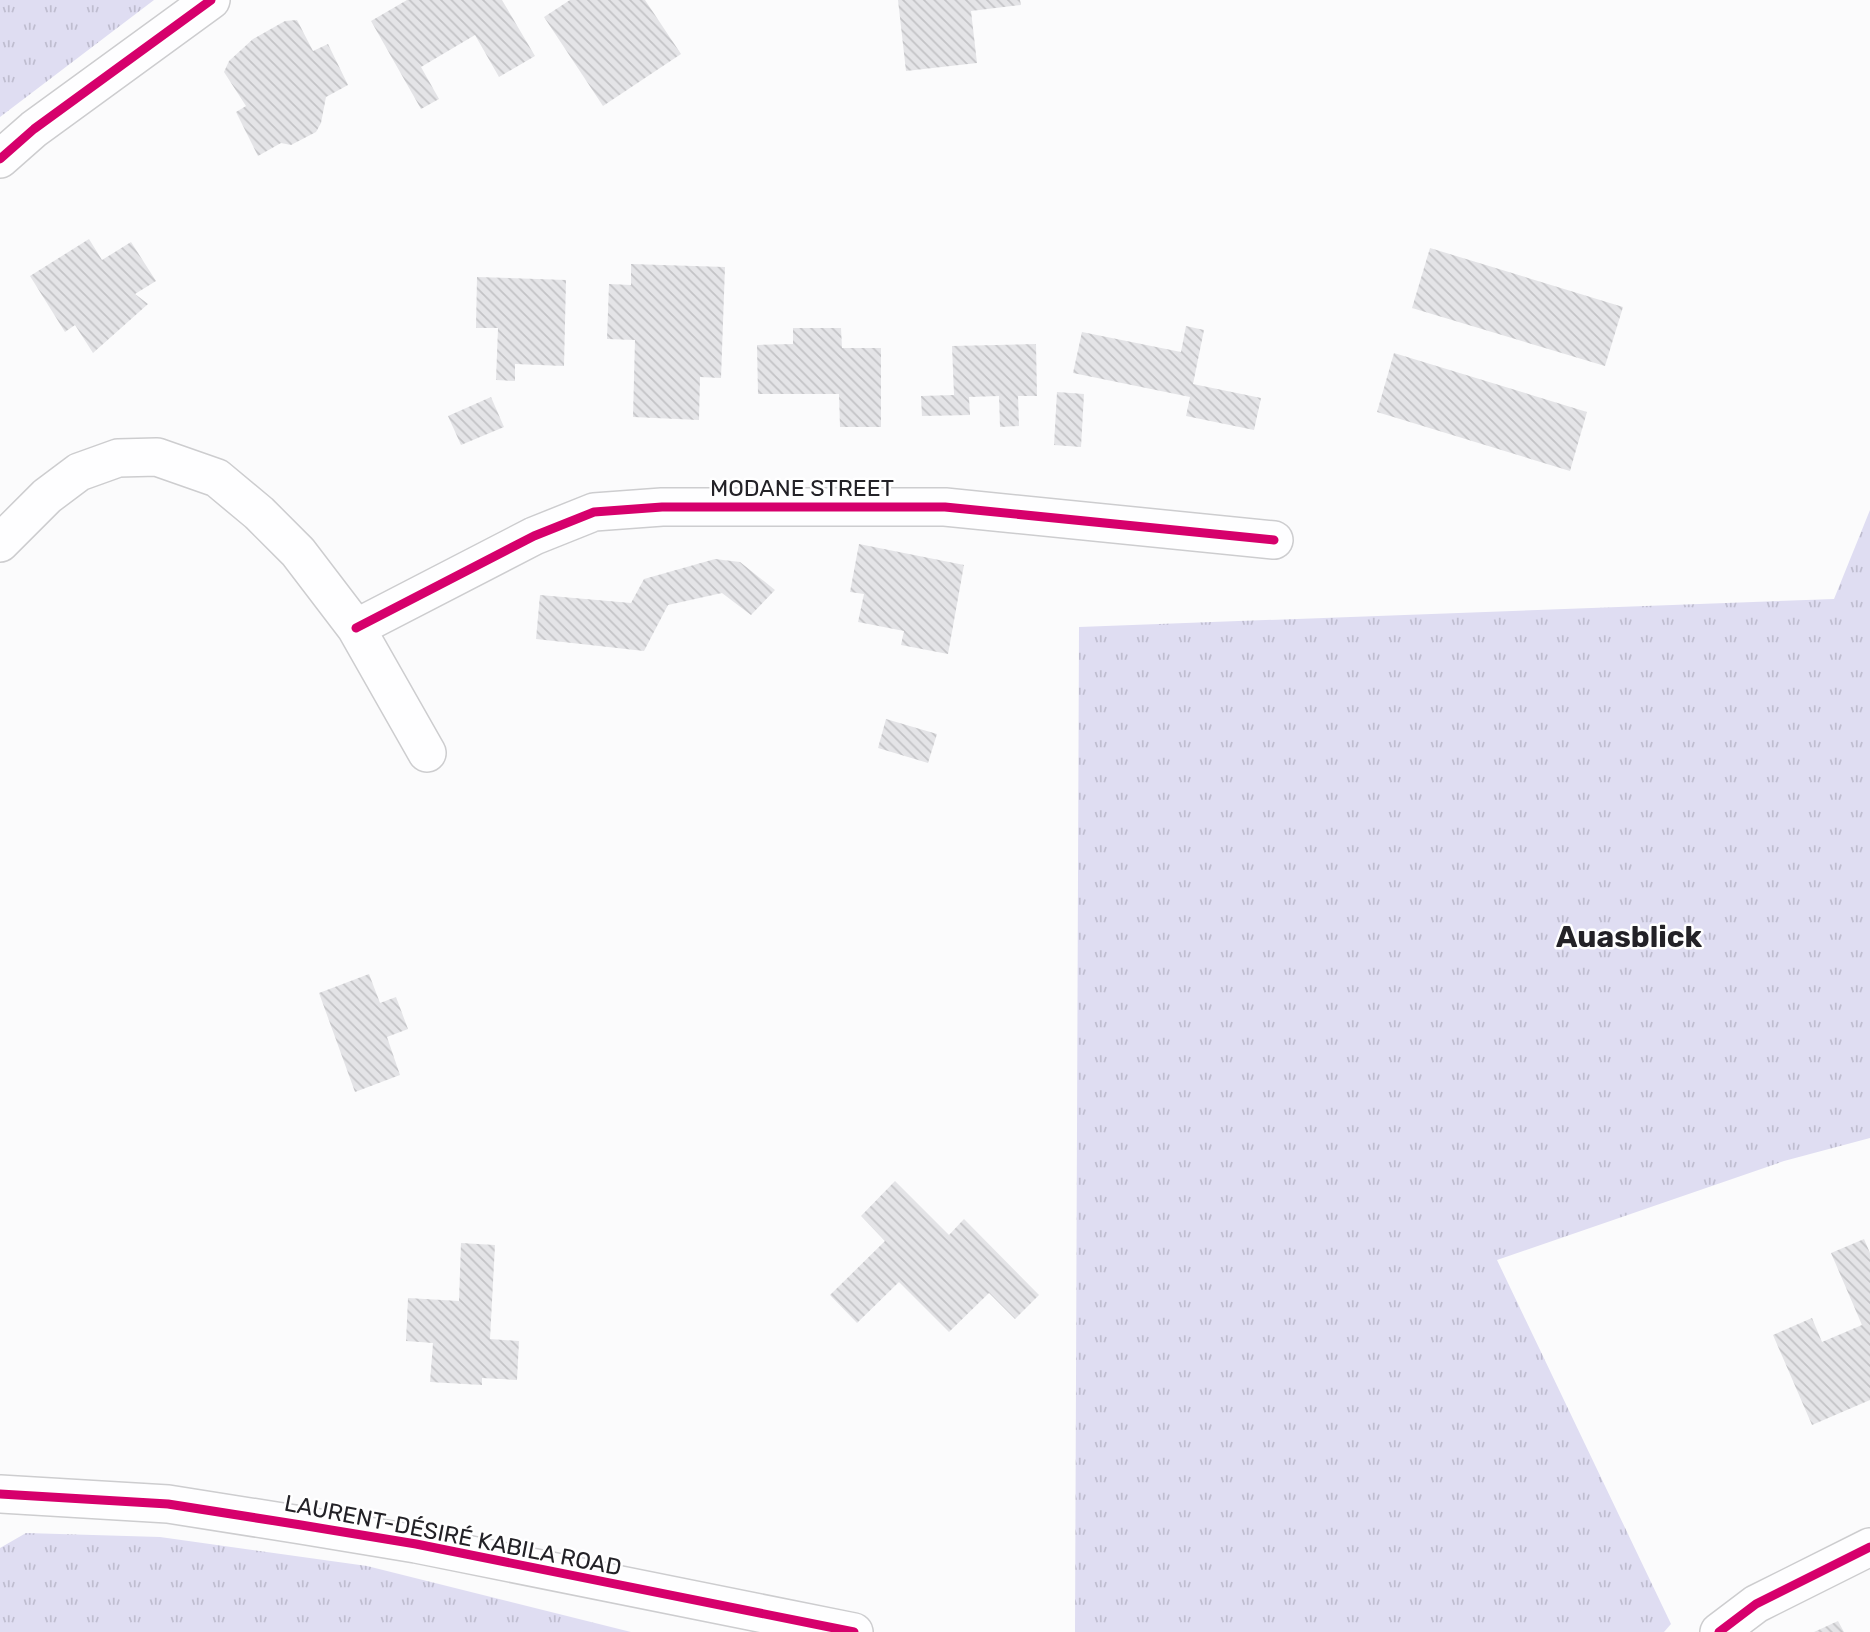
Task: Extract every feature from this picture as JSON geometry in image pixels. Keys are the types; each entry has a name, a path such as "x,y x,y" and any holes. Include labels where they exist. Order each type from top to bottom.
{"street":[{"path":"0,159 34,129 211,0"},
{"path":"0,543 47,496 79,472 118,458 157,457 217,478 259,513 298,552 356,628 428,753"},
{"name":"MODANE STREET","path":"356,628 534,536 594,512 663,507 945,507 1274,540"},
{"name":"LAURENT-DÉSIRÉ KABILA ROAD","path":"0,1494 168,1504 301,1525 430,1547 854,1632"},
{"path":"1719,1632 1756,1604 1870,1547"}],"green space":[{"path":"0,0 154,0 0,117"},
{"path":"1870,510 1870,1138 1784,1161 1497,1260 1671,1624 1664,1632 1075,1632 1079,627 1834,599"},
{"path":"26,1533 160,1537 367,1566 631,1632 0,1632 0,1548"}],"building":[{"path":"407,0 502,0 535,56 499,77 475,35 421,67 439,99 421,109 371,21"},
{"path":"570,0 645,0 681,54 603,106 544,17"},
{"path":"898,0 1020,0 1021,5 971,11 977,63 906,71"},
{"path":"297,20 313,51 328,44 348,85 326,97 321,123 316,132 291,145 281,143 258,156 236,112 246,106 224,72 229,61 253,39 285,21"},
{"path":"89,239 102,260 131,242 156,281 135,294 148,304 93,353 75,325 65,332 30,276"},
{"path":"1430,248 1623,307 1605,366 1412,308"},
{"path":"631,264 725,267 721,378 700,377 699,420 633,417 635,340 607,339 609,284 631,285"},
{"path":"477,277 566,280 564,366 515,364 515,381 496,380 498,328 476,328"},
{"path":"1186,326 1204,330 1193,384 1261,398 1254,430 1186,416 1190,397 1073,373 1082,332 1181,352"},
{"path":"793,328 841,328 842,348 881,348 881,427 840,427 839,394 758,394 757,345 793,344"},
{"path":"1036,344 1037,396 1018,396 1019,426 1000,427 999,396 969,397 970,415 922,416 921,396 954,395 952,346"},
{"path":"1394,353 1587,412 1570,471 1377,412"},
{"path":"1057,392 1084,394 1081,447 1054,445"},
{"path":"491,397 504,427 461,445 448,416"},
{"path":"859,544 964,565 948,654 901,645 904,631 858,622 864,594 850,592"},
{"path":"715,559 740,562 775,590 751,615 722,593 668,605 644,651 536,639 540,595 631,603 644,579"},
{"path":"886,719 937,734 928,763 878,748"},
{"path":"369,974 380,1003 396,997 408,1029 387,1037 400,1075 355,1092 319,993"},
{"path":"895,1181 949,1235 964,1219 1039,1295 1015,1319 989,1293 949,1332 899,1282 857,1323 830,1295 885,1241 861,1216"},
{"path":"1864,1239 1870,1253 1870,1400 1812,1425 1773,1335 1812,1318 1822,1342 1862,1325 1831,1253"},
{"path":"461,1243 495,1245 490,1339 519,1341 517,1380 482,1378 482,1385 430,1382 433,1343 406,1341 408,1298 459,1301"},
{"path":"1838,1621 1844,1632 1814,1632"}],"cycle path":[{"path":"0,159 34,129 211,0"},
{"path":"356,628 534,536 594,512 662,507 945,507 1274,540"},
{"path":"0,1494 168,1504 301,1525 416,1544 854,1632"},
{"path":"1719,1632 1756,1604 1870,1547"}],"district":[{"name":"Auasblick","path":"1629,937"}]}
